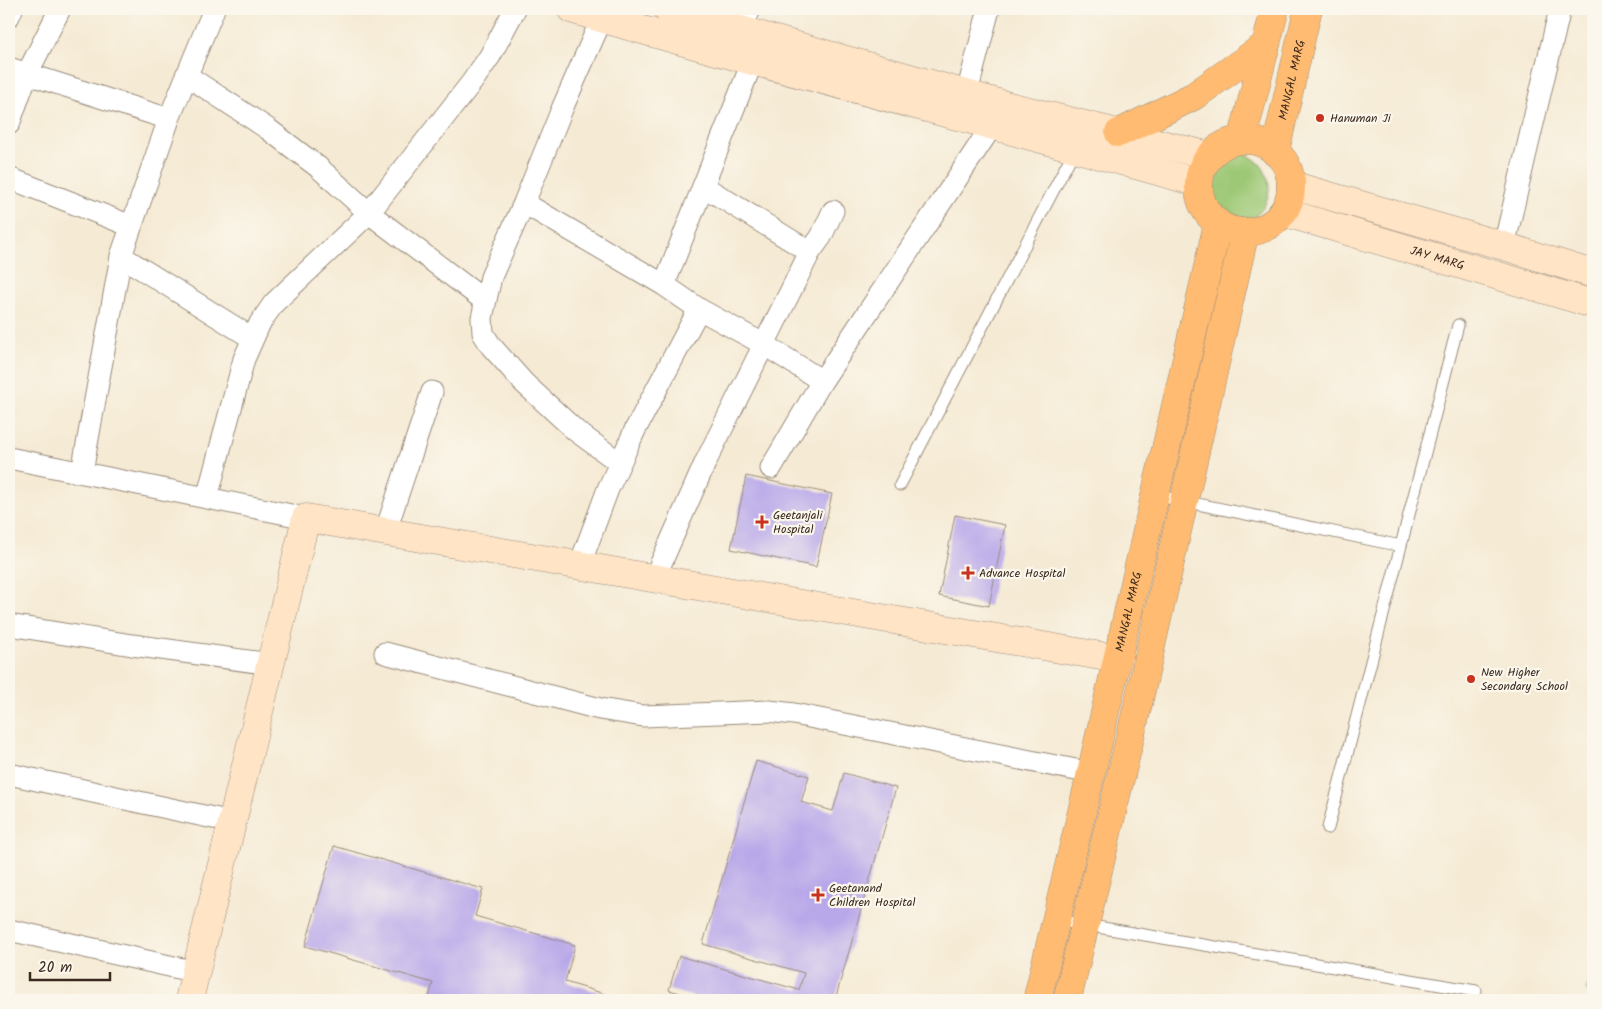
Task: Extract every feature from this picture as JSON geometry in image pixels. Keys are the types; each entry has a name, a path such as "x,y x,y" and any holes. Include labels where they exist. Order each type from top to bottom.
{"main road":[{"path":"571,9 753,60 964,105"},
{"path":"667,9 746,19 964,105 1081,137 1199,184"},
{"path":"1242,140 1275,9"},
{"name":"MANGAL MARG","path":"1274,152 1308,9"},
{"path":"1118,134 1194,96 1266,45"},
{"path":"1081,137 1118,134 1210,156"},
{"path":"1242,140 1257,142 1281,158 1288,170 1291,185 1289,199 1283,212 1272,223 1260,230 1245,232 1231,230 1218,223 1207,213 1200,199 1199,184 1202,169 1210,156 1230,142 1242,140"},
{"path":"1291,185 1504,246 1593,274"},
{"name":"JAY MARG","path":"1283,212 1593,304"},
{"name":"MANGAL MARG","path":"1037,1000 1118,659 1154,495 1218,223"},
{"path":"1067,1000 1086,925 1245,232"},
{"path":"189,1000 306,518 579,567 1118,659"}],"street":[{"path":"9,16 12,9"},
{"path":"9,124 18,71 60,9"},
{"path":"82,472 121,256 168,119 214,9"},
{"path":"207,498 238,377 252,338 260,323 274,303 369,213 472,82 490,56 515,9"},
{"path":"964,105 989,9"},
{"path":"1504,246 1560,9"},
{"path":"602,18 491,277 482,318 483,334 501,359 531,390 576,431 620,463"},
{"path":"664,285 753,60"},
{"path":"18,71 168,119"},
{"path":"186,76 287,143 318,166 369,213 485,301"},
{"path":"771,468 822,382 999,116"},
{"path":"9,178 132,226"},
{"path":"703,186 810,252"},
{"path":"524,203 664,285 699,309 765,345 822,382"},
{"path":"654,580 706,461 810,252 833,211"},
{"path":"121,256 252,338"},
{"path":"579,567 608,489 635,430 699,309"},
{"path":"385,533 432,392"},
{"path":"9,458 306,518"},
{"path":"9,625 132,645 271,664"},
{"path":"385,652 620,713 643,716 769,711 794,714 1091,773"},
{"path":"9,774 232,822"},
{"path":"9,930 196,972"}],"lane":[{"path":"900,485 1081,137"},
{"path":"1328,828 1458,325"},
{"path":"1154,495 1401,546"},
{"path":"1056,920 1476,991"}],"green space":[{"path":"1240,152 1259,162 1267,174 1269,188 1267,202 1259,214 1247,222 1226,224 1207,214 1199,202 1197,181 1207,162 1219,154"},
{"path":"1593,968 1593,993 1586,991"}],"building":[{"path":"746,476 832,494 816,567 731,549"},
{"path":"955,515 1005,525 989,606 939,596"},
{"path":"756,761 809,776 801,802 833,811 844,773 896,788 835,1000 705,1000 669,990 679,956 799,990 804,973 703,944"},
{"path":"334,846 483,889 475,916 575,945 565,982 625,1000 428,1000 433,983 305,946"}],"place":[{"name":"Hanuman Ji","path":"1320,118"},
{"name":"Geetanjali Hospital","path":"762,522"},
{"name":"Advance Hospital","path":"968,573"},
{"name":"New Higher Secondary School","path":"1471,679"},
{"name":"Geetanand Children Hospital","path":"818,895"}]}
